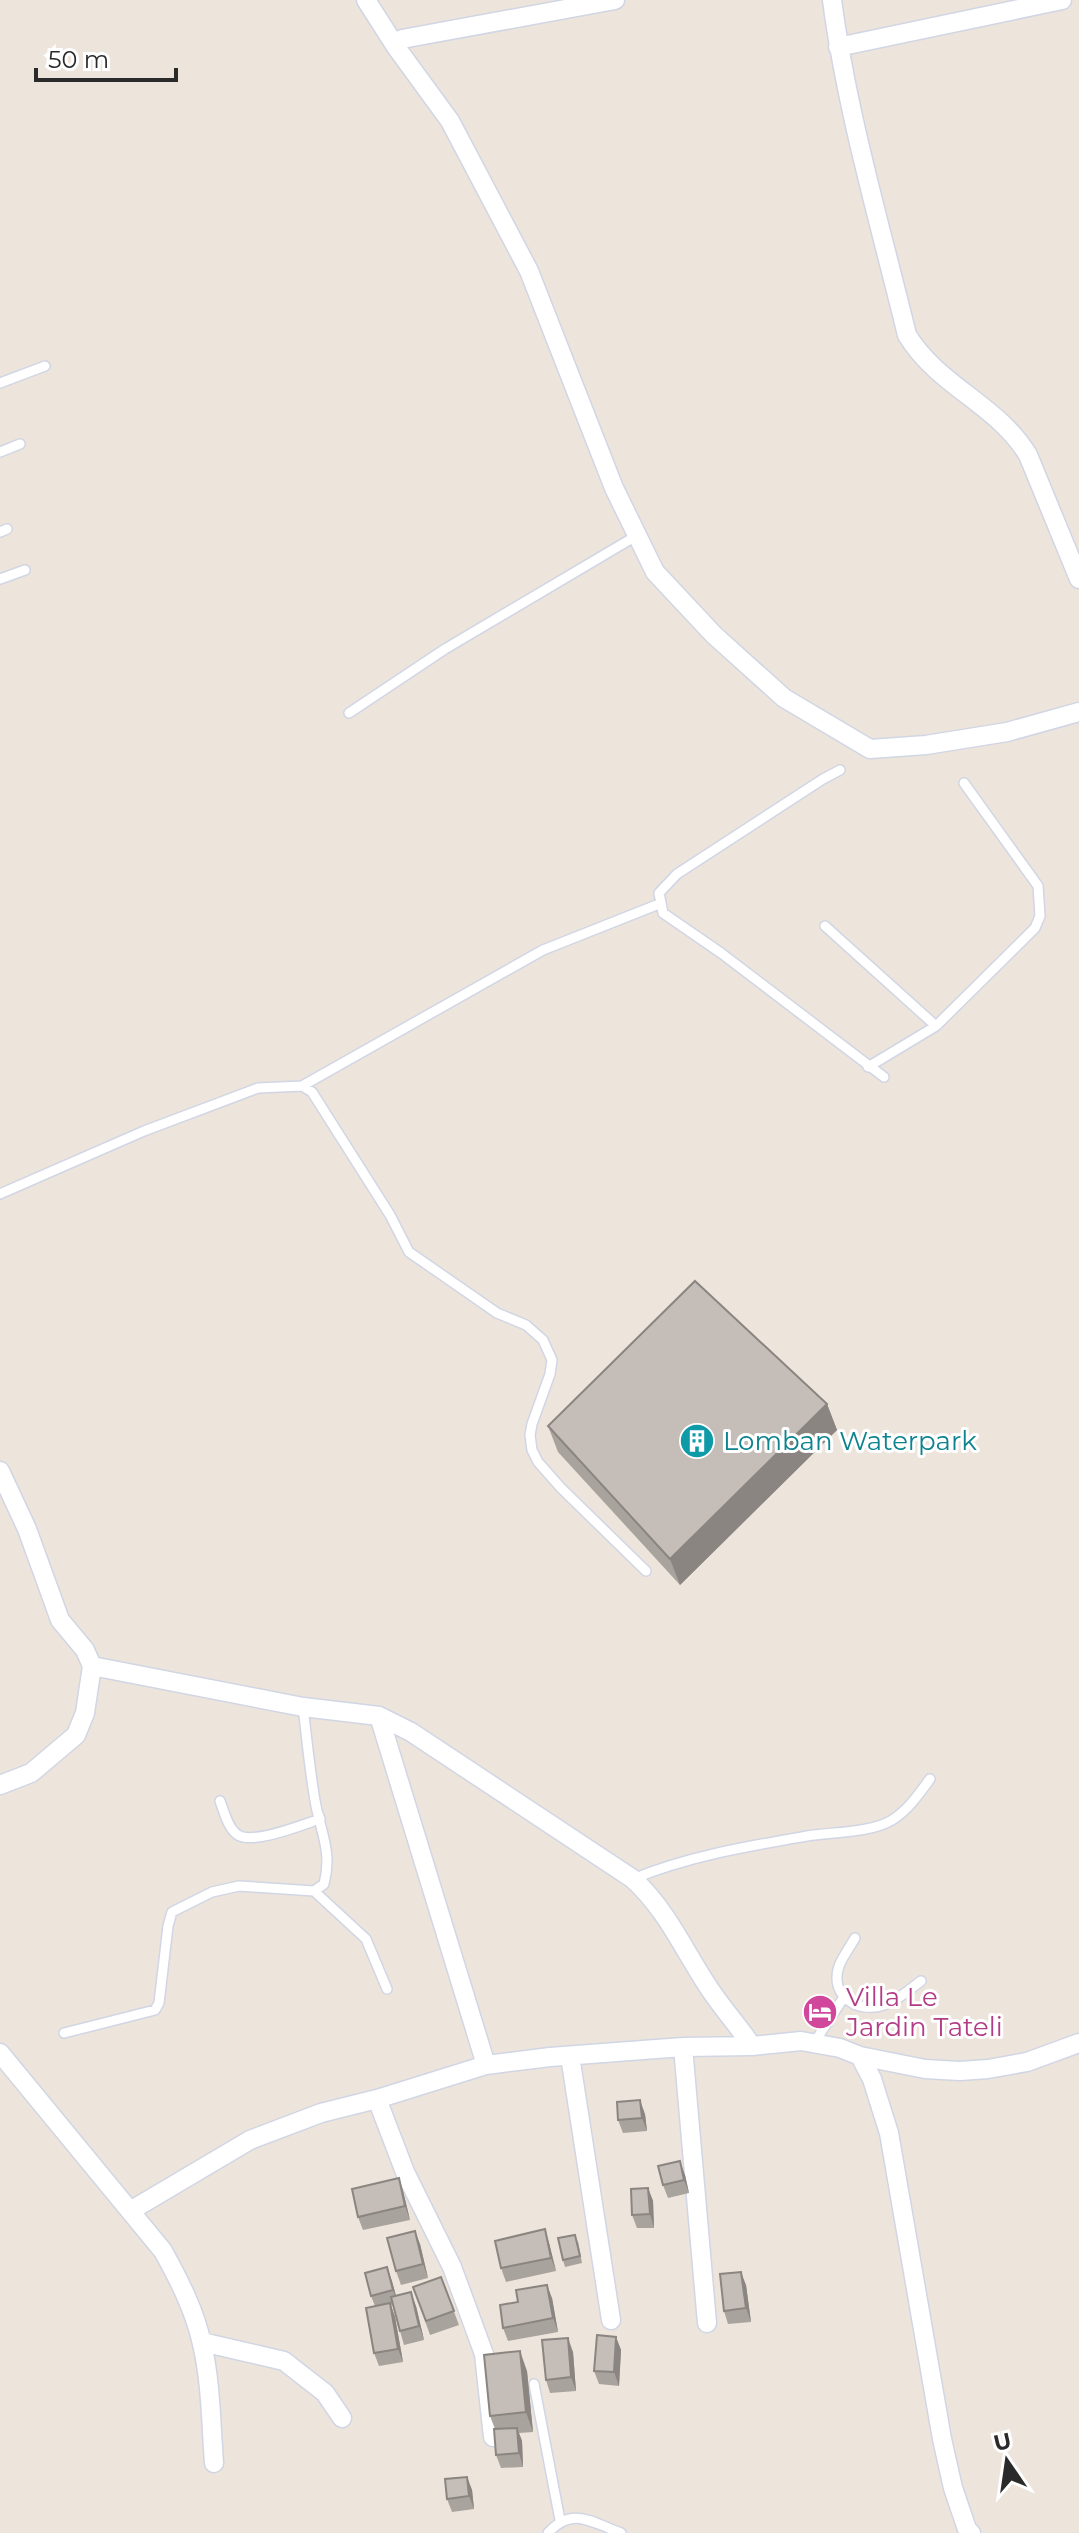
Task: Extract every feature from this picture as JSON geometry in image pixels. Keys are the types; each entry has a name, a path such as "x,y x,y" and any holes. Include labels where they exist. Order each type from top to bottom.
{"street":[{"path":"366,0 450,121 529,271 580,404 636,536 655,572 714,635 784,698 870,749 926,745 1007,732 1079,712"},
{"path":"396,47 402,39 615,0"},
{"path":"832,0 838,47 907,335 940,375 1005,424 1019,440 1079,579"},
{"path":"838,47 1062,0"},
{"path":"0,1471 27,1529 60,1620 85,1650 92,1666 85,1713 76,1735 31,1773 0,1785"},
{"path":"92,1666 303,1707 379,1716 411,1732 633,1879 650,1894 671,1922 711,1992 752,2046"},
{"path":"379,1716 486,2065"},
{"path":"130,2211 250,2140 321,2113 486,2065 683,2047 752,2046 801,2041 925,2069 988,2069 1027,2062 1079,2043"},
{"path":"683,2047 707,2323"},
{"path":"0,2053 163,2251 181,2285 202,2342 214,2463"},
{"path":"570,2056 611,2320"},
{"path":"860,2056 872,2079 889,2133 942,2439 965,2532"},
{"path":"377,2099 405,2172 452,2267 484,2354 493,2437"},
{"path":"202,2342 284,2361 325,2393 342,2418"}],"lane":[{"path":"0,383 45,366"},
{"path":"0,452 20,444"},
{"path":"349,713 445,649 636,536"},
{"path":"0,579 25,570"},
{"path":"840,770 677,874 659,893 659,904 663,913 721,953 884,1077"},
{"path":"868,1067 936,1026 1035,928 1040,916 1038,886 964,783"},
{"path":"0,1194 144,1131 258,1088 302,1086 543,950 659,904"},
{"path":"825,926 936,1026"},
{"path":"302,1086 312,1092 390,1215 409,1252 497,1313 526,1325 543,1340 552,1360 532,1424 532,1450 538,1462 561,1488 646,1571"},
{"path":"220,1801 237,1835 246,1838 283,1831 320,1819 303,1707"},
{"path":"633,1879 675,1863 883,1824 898,1816 930,1779"},
{"path":"64,2033 155,2010 159,2003 172,1912 212,1892 239,1886 314,1891 324,1884 328,1871 327,1843 317,1807"},
{"path":"314,1891 366,1939 387,1989"},
{"path":"855,1938 839,1965 839,1987 851,2004 875,2007 888,2004 921,1981"},
{"path":"814,2043 844,1997"},
{"path":"534,2384 560,2520"},
{"path":"548,2533 560,2520 577,2517 621,2533"}],"building":[{"name":"Lomban Waterpark","path":"695,1281 827,1404 670,1559 548,1426"},
{"path":"640,2100 642,2118 618,2120 617,2102"},
{"path":"680,2161 684,2180 663,2185 658,2166"},
{"path":"399,2178 405,2206 358,2217 352,2189"},
{"path":"648,2188 650,2214 632,2215 631,2189"},
{"path":"545,2229 551,2258 501,2268 495,2241"},
{"path":"415,2231 423,2264 396,2271 387,2238"},
{"path":"575,2235 580,2256 563,2260 558,2238"},
{"path":"387,2267 393,2290 371,2296 365,2273"},
{"path":"741,2272 746,2308 724,2311 720,2274"},
{"path":"441,2277 454,2311 426,2321 413,2287"},
{"path":"547,2285 553,2318 503,2328 500,2305 518,2302 516,2290"},
{"path":"411,2292 419,2326 400,2331 391,2297"},
{"path":"390,2303 398,2349 374,2353 366,2308"},
{"path":"597,2335 616,2337 614,2372 594,2371"},
{"path":"568,2338 571,2377 546,2380 542,2340"},
{"path":"520,2351 526,2412 490,2416 484,2355"},
{"path":"517,2428 519,2453 496,2455 494,2429"},
{"path":"467,2477 469,2496 447,2499 445,2479"}],"place":[{"name":"Lomban Waterpark","path":"697,1441"},
{"name":"Villa Le Jardin Tateli","path":"820,2012"}]}
